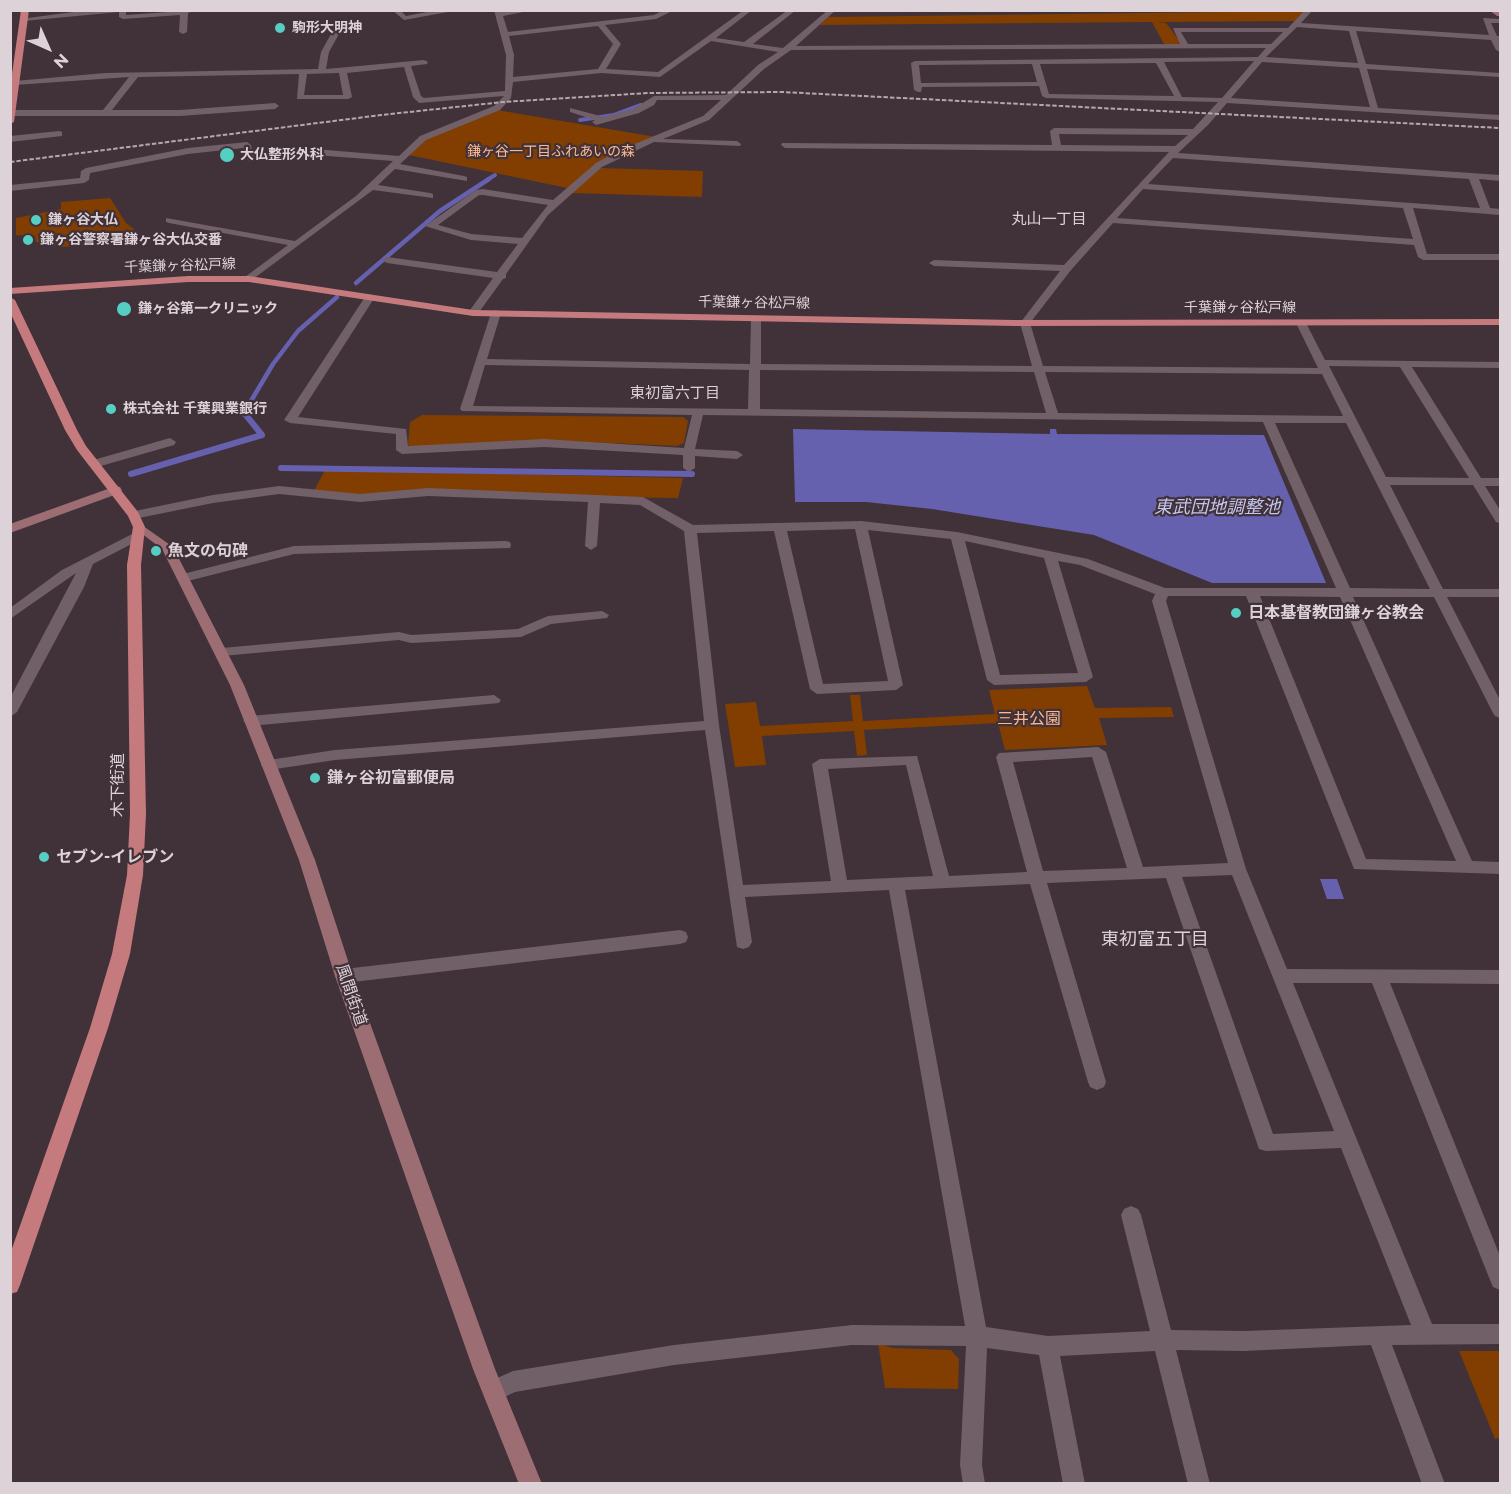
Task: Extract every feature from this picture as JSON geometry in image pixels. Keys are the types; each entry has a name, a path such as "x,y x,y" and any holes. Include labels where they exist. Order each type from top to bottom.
{"main road":[{"path":"11,118 15,83 14,67 24,15"},
{"name":"千葉鎌ヶ谷松戸線","path":"10,291 179,279 249,279 473,313 496,314 1025,323 1500,322"},
{"path":"10,300 71,430 94,464 116,490 137,526"},
{"name":"木下街道","path":"10,1285 122,954 134,882 138,814 134,565 137,526"}],"street":[{"path":"24,15 116,10"},
{"path":"122,10 123,17 193,10"},
{"path":"395,10 404,18 456,10"},
{"path":"249,279 372,187 423,138 496,108 509,93 510,80 510,55 498,12 530,10"},
{"path":"506,34 601,25 656,17 671,10"},
{"path":"510,80 601,71 660,75 749,10"},
{"path":"747,44 793,10"},
{"path":"473,313 502,276 523,241 553,204 599,165 706,118 761,67 787,50 833,10"},
{"path":"1053,417 1025,323 1067,268 1110,220 1195,132 1259,60 1310,10"},
{"path":"1492,10 1500,14"},
{"path":"183,32 184,12"},
{"path":"1500,21 1486,20 1497,38 1500,50"},
{"path":"601,25 617,44 601,71"},
{"path":"1185,46 1176,30 1293,27 1497,38"},
{"path":"1352,29 1375,110"},
{"path":"322,71 325,52 334,34"},
{"path":"710,39 787,50 1273,46"},
{"path":"1041,84 918,88 915,63 1259,60 1500,75"},
{"path":"1159,61 1179,99"},
{"path":"1035,62 1046,96 1223,100 1500,118"},
{"path":"15,83 136,74 343,71 424,63"},
{"path":"407,64 417,97 422,101 509,93"},
{"path":"303,72 300,97 348,97 343,71"},
{"path":"106,112 136,74"},
{"path":"573,110 600,121 636,111 651,103 654,98 731,97"},
{"path":"11,118 106,112 180,117 199,108 275,106"},
{"path":"1057,148 1054,131 1195,132"},
{"path":"10,139 59,134"},
{"path":"652,141 737,144"},
{"path":"10,188 84,180 86,171 188,152 247,145 249,158 302,151 398,163 464,178"},
{"path":"785,146 1057,148 1174,152 1500,178"},
{"path":"1473,176 1486,210"},
{"path":"1141,186 1500,212"},
{"path":"372,187 430,196"},
{"path":"523,241 471,237 430,226 476,193 483,192 553,204"},
{"path":"1407,205 1423,257 1500,257"},
{"path":"169,220 296,244"},
{"path":"1110,220 1418,242"},
{"path":"387,260 502,276"},
{"path":"934,263 1067,268"},
{"path":"370,297 290,420 402,431 402,450 544,443 737,454"},
{"path":"496,314 466,409 698,414 1351,420"},
{"path":"754,414 757,367 756,319"},
{"path":"1301,323 1500,713"},
{"path":"481,362 757,367 1038,368 1500,365"},
{"path":"1404,364 1500,519"},
{"path":"689,468 689,450 698,414"},
{"path":"1268,420 1467,868"},
{"path":"94,464 170,442"},
{"path":"1382,481 1500,482"},
{"path":"10,529 116,490"},
{"path":"10,615 137,526 213,498 279,490 360,498 428,492 643,501 690,529 861,525 957,536 1083,562 1164,592 1500,593"},
{"path":"591,546 594,500"},
{"path":"780,527 816,689 896,685 861,525"},
{"name":"風間街道","path":"137,526 167,547 222,652 269,765 307,860 344,976 484,1369 531,1484"},
{"path":"690,529 712,725 742,942"},
{"path":"957,536 994,680 1086,677 1050,555"},
{"path":"184,578 294,550 505,545"},
{"path":"10,712 87,562"},
{"path":"1251,591 1360,865 1500,868"},
{"path":"1164,592 1159,601 1238,869 1426,1336"},
{"path":"222,652 399,636 411,639 521,633 548,620 602,615"},
{"path":"250,721 494,700"},
{"path":"269,765 358,753 712,725"},
{"path":"1097,1082 1037,879 1004,757 1098,752 1137,874"},
{"path":"840,885 820,765 912,760 942,881"},
{"path":"736,891 1238,869"},
{"path":"1172,872 1266,1143 1346,1139"},
{"path":"896,885 977,1336 971,1465 974,1484"},
{"path":"344,976 680,937"},
{"path":"1283,976 1500,977"},
{"path":"1378,976 1500,1280"},
{"path":"1131,1215 1199,1484"},
{"path":"494,1390 513,1382 674,1355 840,1336 977,1336 1048,1346 1163,1340 1244,1341 1378,1335 1500,1334"},
{"path":"1378,1335 1434,1484"},
{"path":"1048,1346 1074,1484"}],"green space":[{"path":"1306,11 1295,21 1157,22 1166,23 1181,43 1178,44 1164,44 1152,22 820,25 828,17"},
{"name":"鎌ヶ谷一丁目ふれあいの森","path":"497,110 656,137 629,147 567,188 409,155 426,139"},
{"path":"599,168 703,171 702,197 571,193"},
{"path":"110,198 126,223 135,230 111,242 63,247 36,242 35,236 16,235 16,218 61,209 61,202"},
{"path":"422,415 683,417 688,421 684,443 677,446 544,440 412,447 408,445 410,422"},
{"path":"325,470 683,478 678,498 339,494 314,491"},
{"name":"三井公園","path":"1087,686 1095,708 1171,707 1174,717 1099,718 1107,745 1005,750 998,723 864,730 867,755 857,756 854,731 762,736 766,765 735,767 725,704 756,702 760,726 853,721 850,695 860,695 863,721 995,714 989,690"},
{"path":"878,1343 892,1348 951,1350 959,1359 958,1389 885,1388"},
{"path":"1459,1351 1500,1351 1500,1438 1495,1439"}],"water":[{"name":"東武団地調整池","path":"793,429 1050,434 1050,429 1056,429 1057,434 1264,435 1326,583 1212,583 1094,535 932,509 866,502 795,502"},
{"path":"1320,879 1337,879 1344,899 1327,899"}],"waterway":[{"path":"580,120 614,115 641,105"},
{"path":"487,180 495,175"},
{"path":"356,283 440,211 489,179"},
{"path":"249,405 273,364 298,331 337,297"},
{"path":"131,474 262,435 245,414 249,405"},
{"path":"281,468 692,474"}],"railway":[{"path":"10,162 381,115 503,102 648,93 782,92 1500,128"}],"place":[{"name":"駒形大明神","path":"280,28"},
{"name":"大仏整形外科","path":"227,155"},
{"name":"鎌ヶ谷大仏","path":"36,220"},
{"name":"鎌ヶ谷警察署鎌ヶ谷大仏交番","path":"28,240"},
{"name":"鎌ヶ谷第一クリニック","path":"124,309"},
{"name":"株式会社 千葉興業銀行","path":"111,409"},
{"name":"魚文の句碑","path":"156,551"},
{"name":"日本基督教団鎌ヶ谷教会","path":"1236,613"},
{"name":"鎌ヶ谷初富郵便局","path":"315,778"},
{"name":"セブン-イレブン","path":"44,857"}],"district":[{"name":"丸山一丁目","path":"1049,220"},
{"name":"東初富六丁目","path":"675,394"},
{"name":"東初富五丁目","path":"1155,940"}]}
